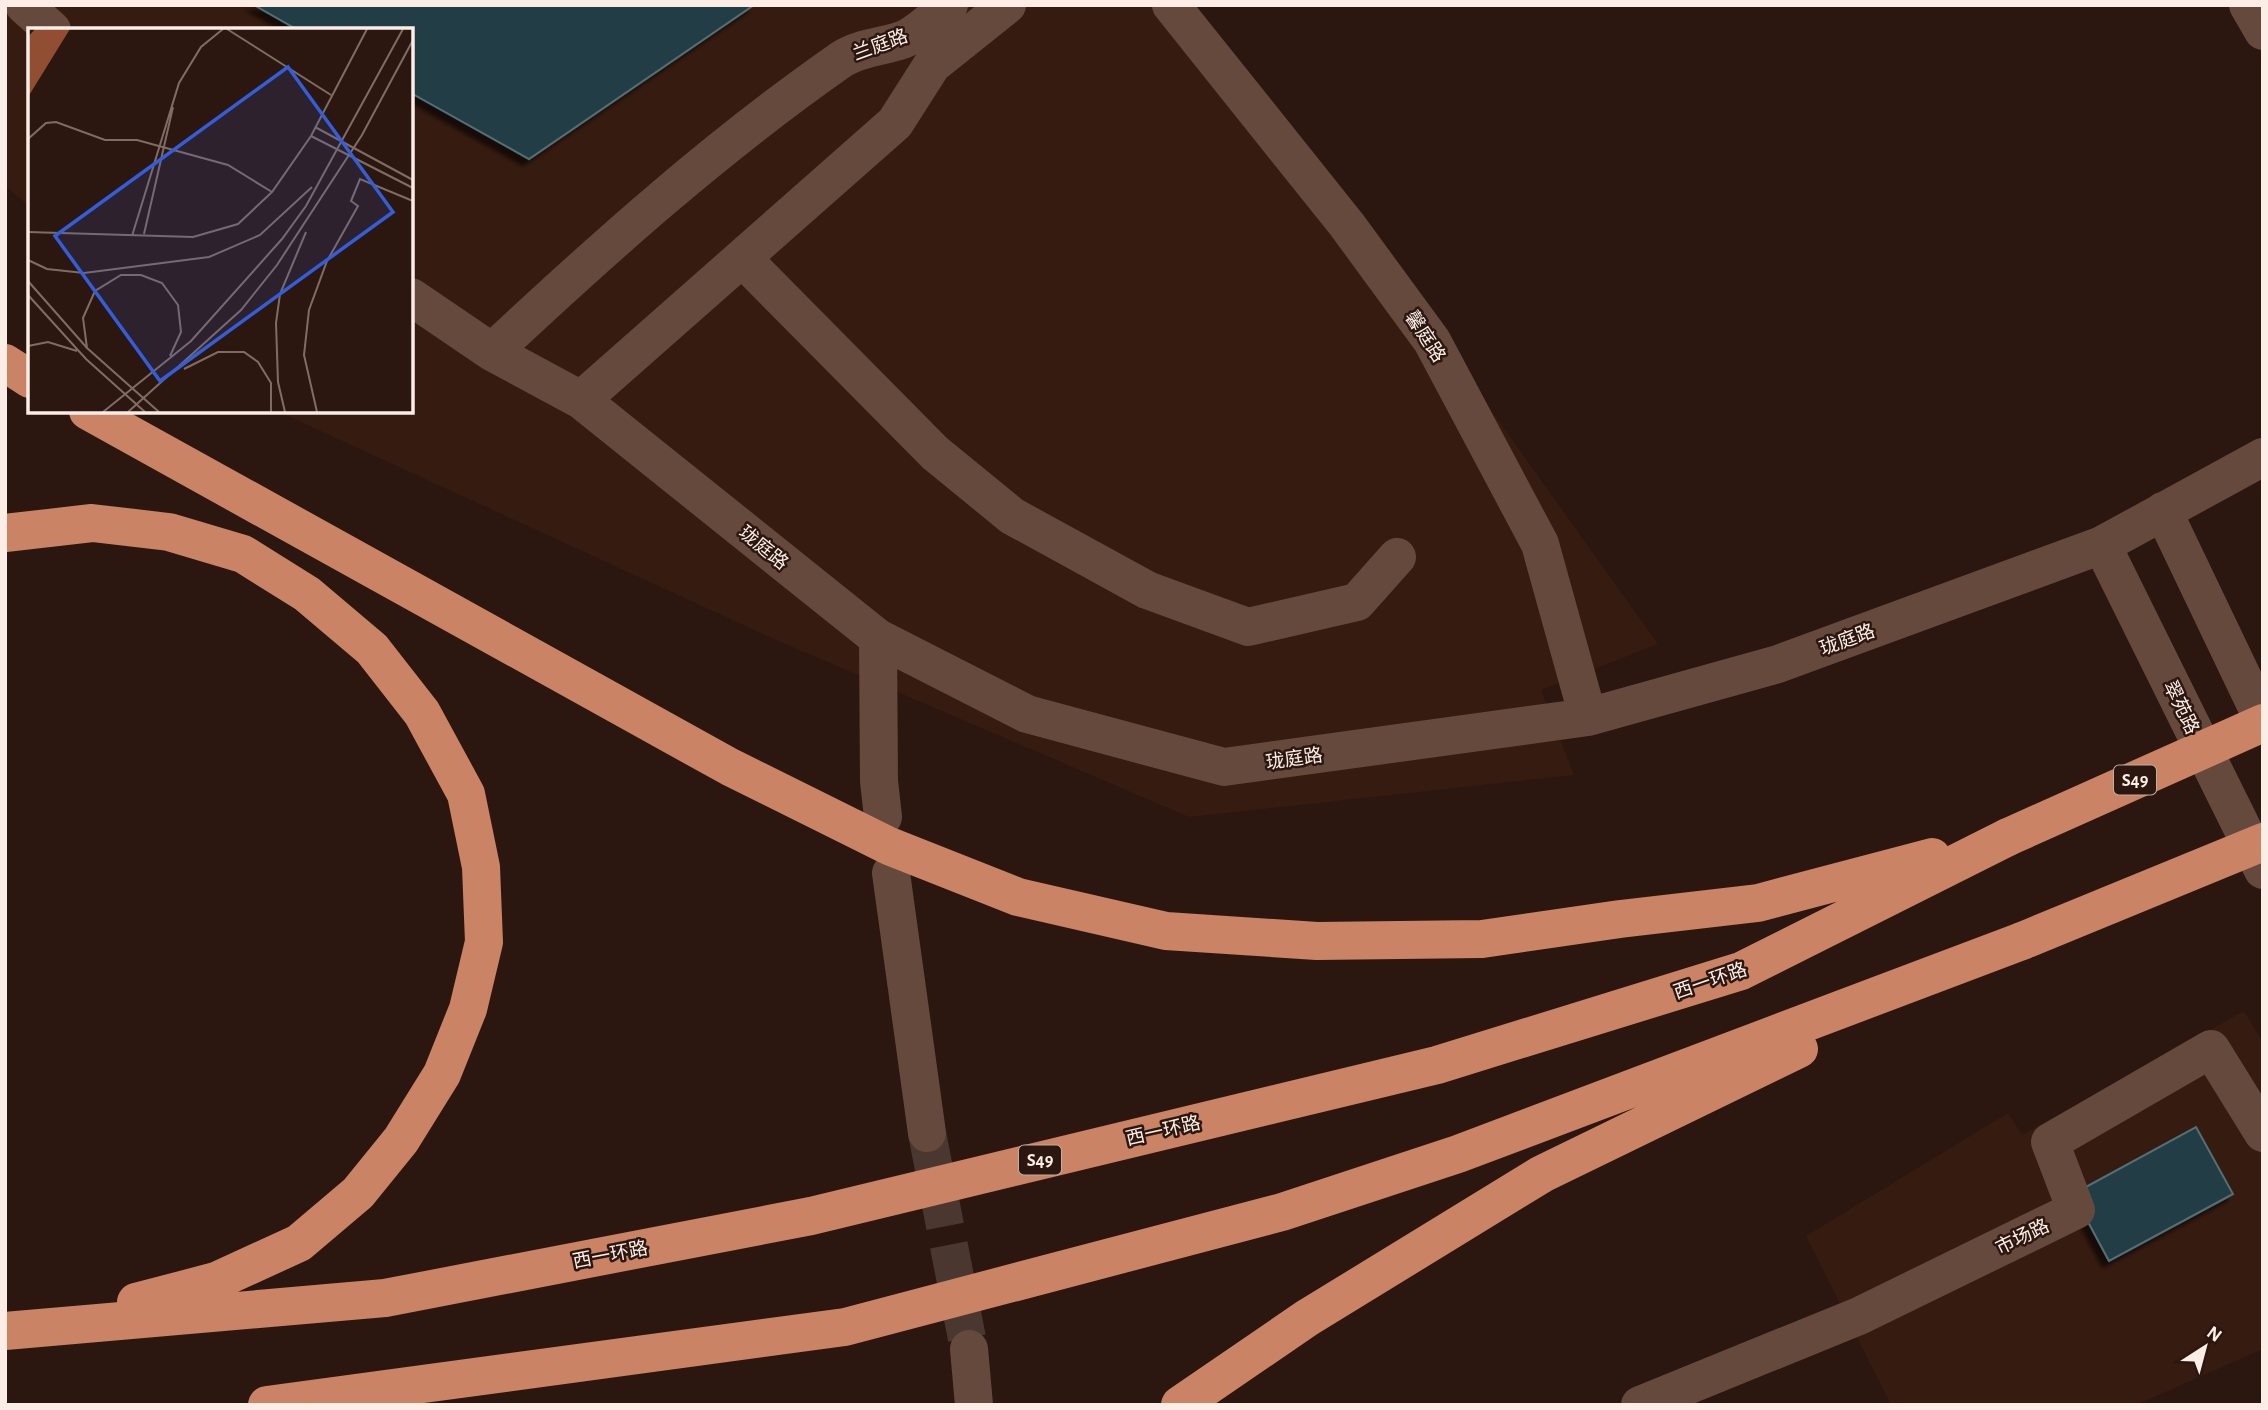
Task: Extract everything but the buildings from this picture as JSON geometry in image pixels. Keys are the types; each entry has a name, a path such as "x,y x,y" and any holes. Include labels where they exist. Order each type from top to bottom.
{"highway":[{"path":"5,363 28,378"},
{"path":"92,413 730,767 889,846 1018,897 1166,931 1317,941 1482,939 1620,919 1758,904 2008,837"},
{"path":"5,533 92,523 169,532 243,554 307,594 372,649 422,713 466,794 481,867 484,942 468,1009 442,1074 401,1140 358,1194 299,1243 216,1281 18,1331"},
{"name":"西一环路","path":"18,1331 385,1298 811,1216 1437,1065 1741,971 2008,837 2263,721"},
{"path":"267,1405 845,1327 1282,1212 1458,1154 2022,941 2263,842"},
{"path":"1180,1405 1307,1318 1542,1174 2022,941"}],"street":[{"path":"24,5 50,28"},
{"name":"兰庭路","path":"492,352 622,231 750,129 845,58 868,47 906,39 949,5"},
{"path":"581,400 895,123 932,65 1007,5"},
{"name":"馨庭路","path":"1171,5 1347,225 1432,341 1540,544 1588,717"},
{"path":"2248,5 2263,31"},
{"path":"742,258 944,461 1012,516 1147,590 1248,627 1357,602 1397,557"},
{"name":"珑庭路","path":"413,298 492,352 581,400 878,638 1027,714 1224,767 1588,717 1778,664 2102,545 2263,457"},
{"path":"2163,510 2263,721"},
{"name":"翠苑路","path":"2102,545 2263,870"},
{"path":"878,638 878,781 883,817"},
{"path":"891,873 927,1133"},
{"name":"市场路","path":"1640,1405 1859,1316 2076,1210 2050,1142 2211,1048 2263,1133"},
{"path":"969,1349 974,1405"}],"shaded area":[{"path":"5,5 1181,5 1456,361 1658,644 1541,690 1574,775 1189,817 774,639 281,413 413,413 413,28 28,28 28,205 5,186"},
{"path":"2244,1011 2263,1043 2263,1349 2136,1405 1891,1405 1806,1236 2008,1113 2022,1135"}],"tunnel":[{"path":"927,1133 969,1349"}]}
